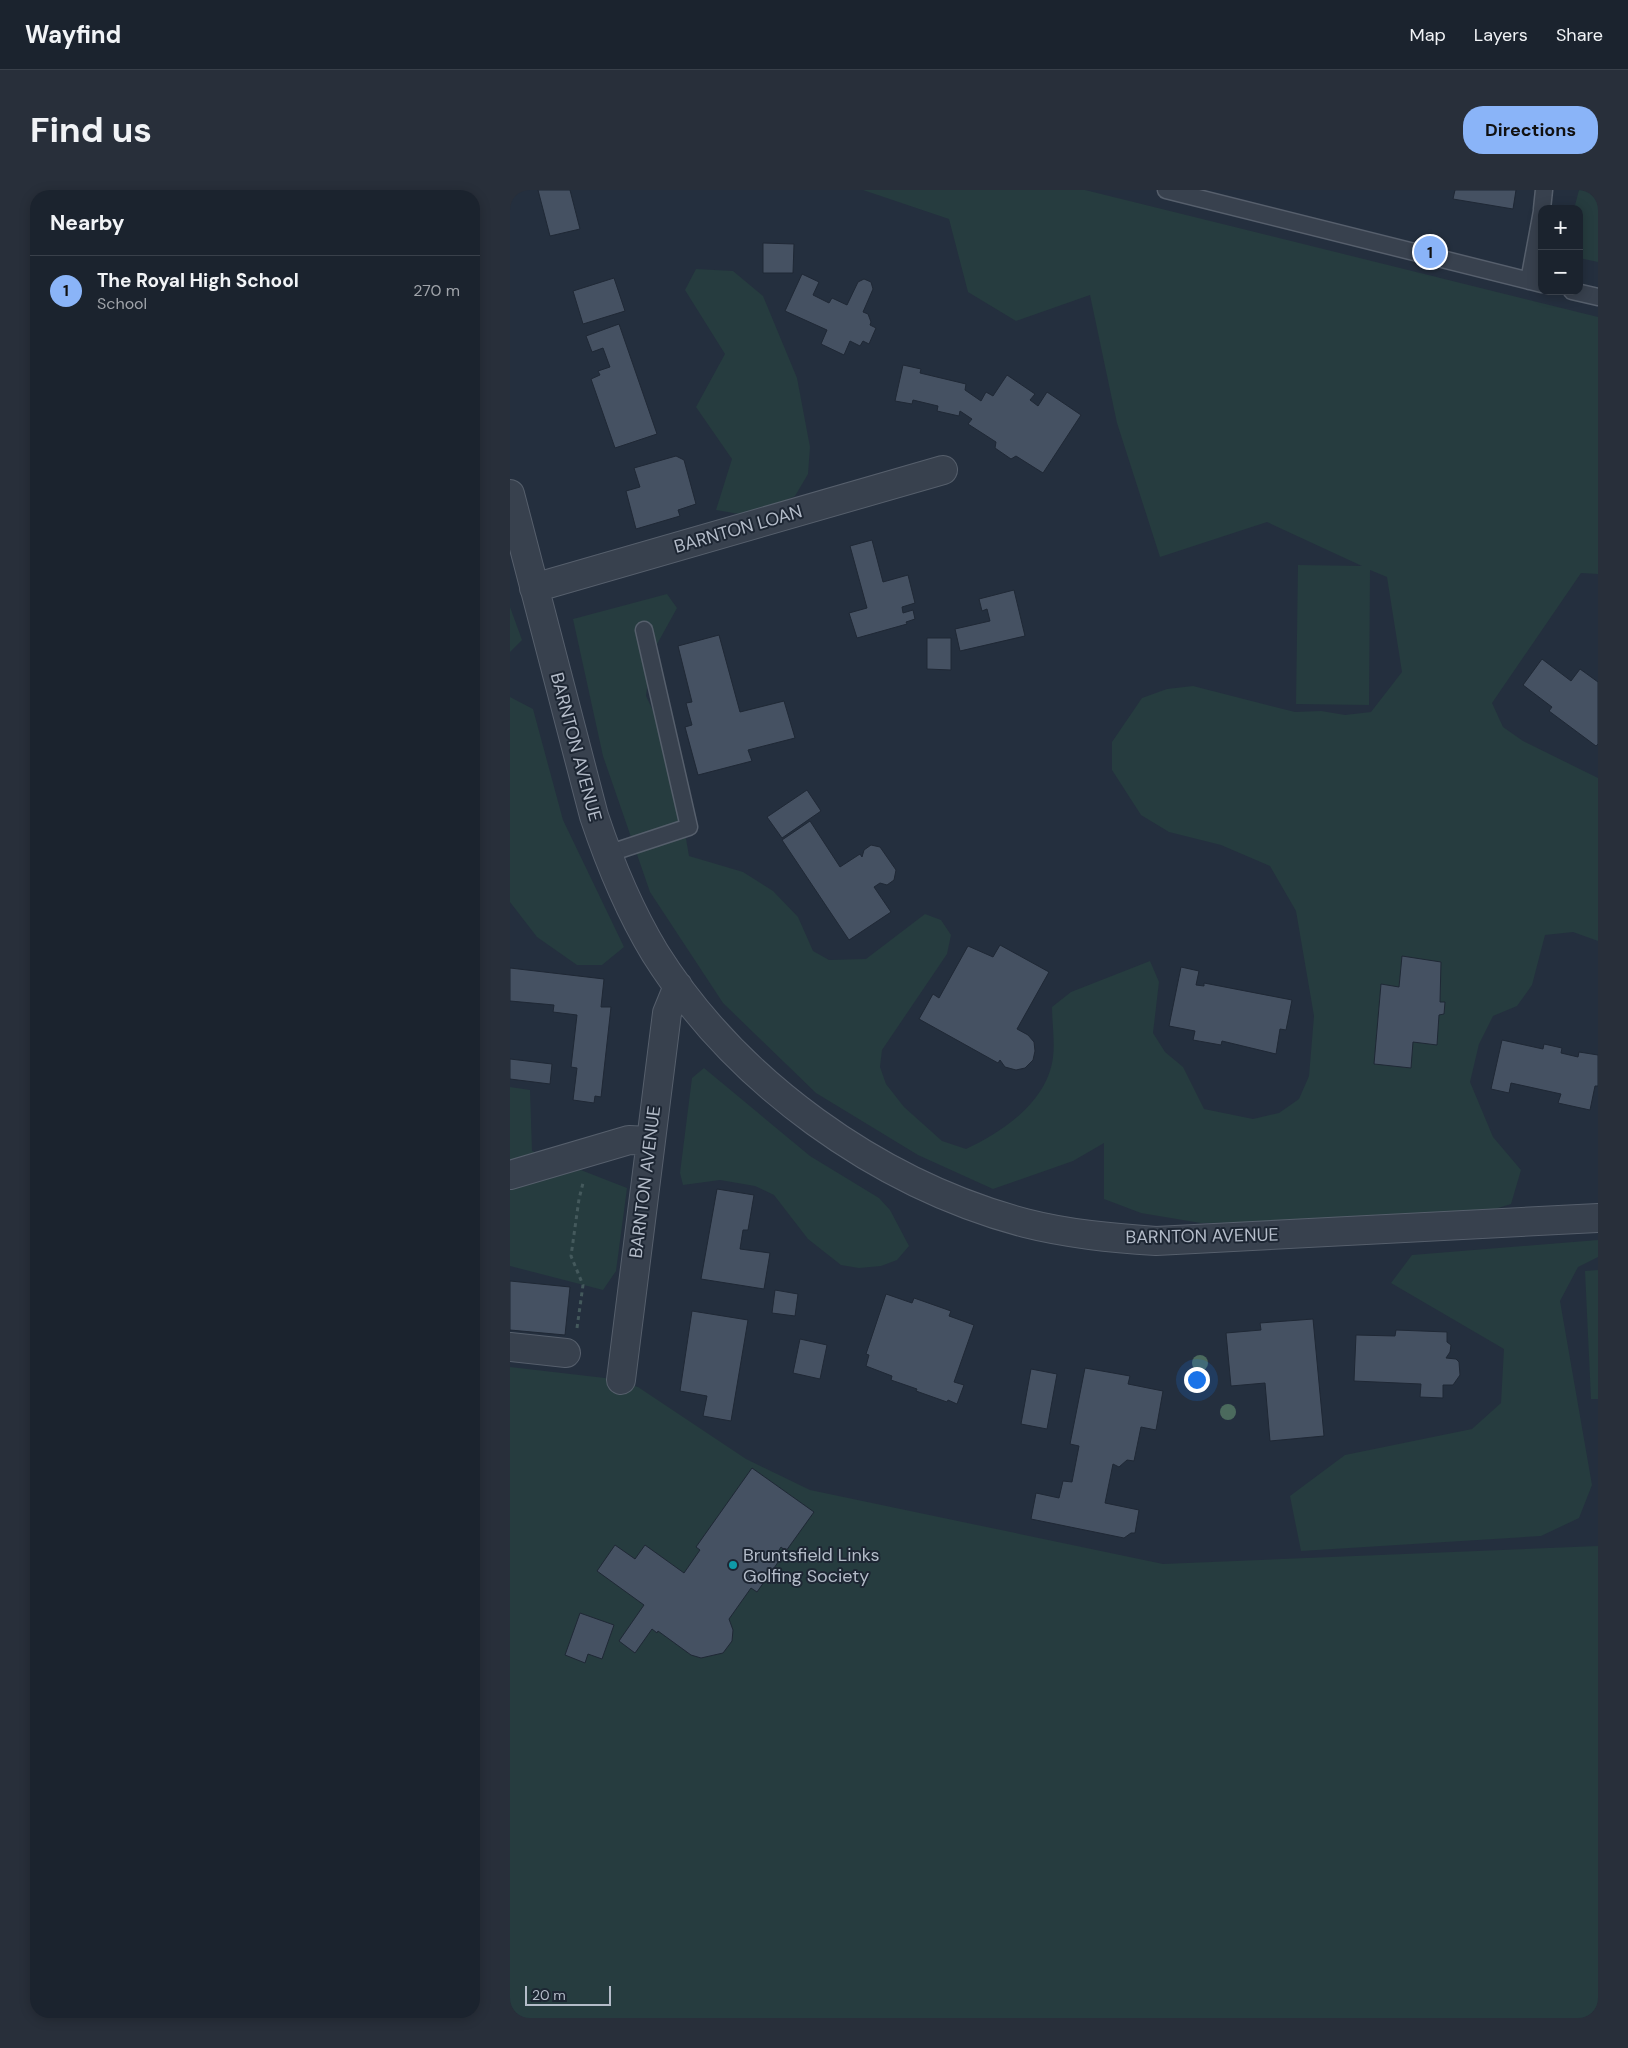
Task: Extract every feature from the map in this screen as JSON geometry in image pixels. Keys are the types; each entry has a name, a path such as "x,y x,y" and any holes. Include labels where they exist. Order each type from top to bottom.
{"street":[{"name":"BARNTON LOAN","path":"534,588 943,470"},
{"name":"BARNTON AVENUE","path":"510,494 594,816 607,854 631,909 655,953 709,1026 751,1069 825,1129 859,1152 931,1188 1024,1222 1110,1238 1156,1241 1598,1218"},
{"name":"BARNTON AVENUE","path":"621,1380 667,1013 678,986"},
{"path":"510,1175 630,1140 650,1141"},
{"path":"510,1347 566,1353"}],"lane":[{"path":"1166,190 1535,283 1538,250"},
{"path":"1542,205 1544,190"},
{"path":"1583,294 1598,297"},
{"path":"607,854 689,827 644,630"}],"path":[{"path":"566,1353 576,1338 583,1285 571,1256 579,1199 593,1151"}],"green space":[{"path":"863,190 1085,190 1598,317 1598,574 1581,573 1492,703 1503,727 1523,741 1598,778 1598,941 1573,932 1545,935 1532,985 1517,1006 1493,1016 1479,1044 1470,1082 1493,1137 1521,1170 1511,1204 1472,1216 1375,1221 1201,1223 1141,1213 1104,1199 1104,1143 1073,1161 993,1189 918,1155 816,1093 723,1003 650,892 603,756 573,619 667,594 677,608 651,655 646,696 670,746 689,856 743,872 773,891 798,917 813,951 829,960 866,959 925,914 941,920 951,935 947,954 882,1050 880,1067 886,1084 904,1107 942,1141 966,1149 994,1134 1022,1113 1042,1088 1049,1073 1054,1051 1052,1007 1071,992 1150,961 1159,982 1153,1033 1165,1052 1183,1067 1204,1109 1253,1119 1279,1113 1299,1099 1309,1076 1314,1016 1296,911 1270,866 1221,845 1169,832 1141,815 1112,770 1112,742 1142,698 1167,689 1193,686 1295,712 1321,711 1345,715 1371,712 1402,672 1387,577 1370,570 1369,705 1296,704 1298,565 1362,566 1267,522 1160,557 1117,423 1090,295 1016,321 968,292 949,219"},
{"path":"1579,190 1598,190 1598,262 1583,259 1583,205 1575,205"},
{"path":"696,269 733,271 763,296 797,378 810,447 808,474 795,496 751,516 716,510 732,459 696,407 725,354 685,290"},
{"path":"510,607 522,640 510,652"},
{"path":"510,697 533,709 563,820 624,947 602,965 577,965 537,937 510,902"},
{"path":"704,1068 810,1156 879,1198 890,1210 909,1246 897,1260 881,1266 859,1268 841,1265 808,1239 774,1195 755,1186 720,1180 683,1185 680,1173 692,1078"},
{"path":"510,1087 530,1090 532,1151 627,1188 616,1271 603,1290 510,1266"},
{"path":"1598,1240 1598,1257 1578,1267 1560,1301 1592,1485 1579,1518 1541,1536 1301,1551 1290,1496 1345,1455 1472,1429 1501,1403 1504,1349 1391,1283 1412,1255"},
{"path":"1598,1270 1598,1399 1591,1399 1585,1271"},
{"path":"510,1367 605,1378 638,1387 746,1459 810,1490 1163,1564 1598,1546 1598,2018 510,2018"}],"building":[{"path":"538,190 570,190 580,229 550,236"},
{"path":"1455,190 1516,190 1513,209 1453,199"},
{"path":"763,243 794,244 793,273 763,273"},
{"path":"802,274 819,282 813,295 829,303 832,298 847,305 858,282 864,279 871,282 873,289 863,312 868,314 871,322 870,325 876,328 869,344 863,341 860,346 850,341 844,355 821,344 827,330 785,311"},
{"path":"614,278 625,311 583,324 573,291"},
{"path":"619,324 657,434 615,448 591,379 600,375 598,371 610,367 603,348 592,352 586,336"},
{"path":"903,365 921,369 920,373 966,384 965,390 981,401 986,392 993,396 1007,375 1035,394 1030,400 1038,406 1047,392 1081,415 1043,473 1016,456 1011,459 995,448 996,442 968,424 972,419 960,411 959,416 937,411 938,406 913,400 912,404 895,401"},
{"path":"676,456 684,460 696,504 678,510 680,516 636,529 626,491 640,487 634,468"},
{"path":"872,540 883,582 908,575 915,603 902,607 903,613 913,610 915,619 906,622 907,624 857,638 849,613 867,608 850,546"},
{"path":"1014,590 1025,636 960,651 955,629 990,621 987,609 982,611 979,599"},
{"path":"719,635 740,712 784,701 795,738 748,750 752,761 698,775 685,727 692,725 686,703 692,702 678,646"},
{"path":"927,638 951,638 951,670 927,669"},
{"path":"1542,659 1571,681 1580,669 1598,682 1598,744 1596,746 1549,711 1552,707 1523,685"},
{"path":"807,790 821,811 782,838 767,817"},
{"path":"810,821 840,867 860,854 862,857 864,850 871,845 880,847 896,870 894,880 887,885 880,883 874,887 891,912 849,940 782,840"},
{"path":"1000,945 1049,972 1017,1029 1028,1035 1034,1042 1033,1060 1025,1068 1016,1070 1005,1067 1000,1060 998,1063 919,1019 933,994 939,998 968,946 993,957"},
{"path":"1402,956 1441,962 1440,1002 1445,1002 1444,1014 1439,1015 1437,1045 1413,1042 1411,1068 1374,1064 1381,984 1399,987"},
{"path":"1181,967 1199,971 1196,985 1204,986 1204,983 1292,1000 1286,1030 1280,1029 1276,1054 1222,1041 1221,1045 1193,1040 1195,1031 1169,1026"},
{"path":"510,968 604,979 601,1007 611,1007 601,1097 595,1096 594,1103 573,1100 577,1068 571,1067 577,1015 553,1012 554,1005 510,1001"},
{"path":"1502,1040 1543,1049 1544,1044 1562,1048 1561,1053 1578,1057 1579,1052 1598,1055 1598,1086 1595,1086 1590,1110 1558,1103 1561,1094 1511,1083 1509,1093 1491,1089"},
{"path":"510,1059 552,1064 550,1084 510,1079"},
{"path":"717,1189 754,1195 748,1230 743,1230 740,1249 770,1253 764,1289 701,1279"},
{"path":"510,1281 570,1287 565,1335 510,1330"},
{"path":"775,1290 798,1294 795,1316 772,1313"},
{"path":"886,1294 912,1303 914,1298 951,1311 949,1316 974,1325 954,1382 964,1385 957,1404 916,1391 917,1389 891,1380 892,1376 866,1366 869,1355 866,1354"},
{"path":"692,1311 748,1320 731,1421 703,1416 707,1396 680,1391"},
{"path":"1313,1319 1324,1436 1270,1441 1265,1383 1231,1386 1226,1333 1261,1330 1260,1323"},
{"path":"1396,1330 1447,1332 1447,1342 1451,1345 1450,1352 1446,1358 1456,1359 1459,1362 1460,1375 1453,1385 1443,1385 1443,1398 1420,1397 1421,1384 1354,1381 1356,1335 1395,1336"},
{"path":"800,1339 827,1345 820,1379 793,1373"},
{"path":"1085,1368 1130,1376 1128,1384 1163,1391 1156,1430 1141,1427 1134,1461 1127,1460 1119,1467 1113,1464 1105,1503 1139,1510 1135,1533 1131,1533 1124,1538 1031,1519 1036,1493 1059,1498 1063,1481 1072,1482 1079,1446 1070,1444"},
{"path":"1031,1369 1057,1374 1047,1429 1021,1424"},
{"name":"Bruntsfield Links Golfing Society","path":"752,1468 814,1512 786,1551 781,1547 776,1555 781,1558 757,1592 751,1588 729,1619 733,1630 732,1641 723,1653 701,1658 691,1655 658,1631 657,1633 652,1629 635,1653 619,1641 644,1605 597,1571 615,1545 635,1559 645,1545 684,1573 700,1550 696,1547"},
{"path":"580,1613 614,1625 602,1659 588,1654 585,1663 565,1655"}],"place":[{"name":"The Royal High School","path":"1430,252"},
{"name":"Bruntsfield Links Golfing Society","path":"733,1565"}]}
